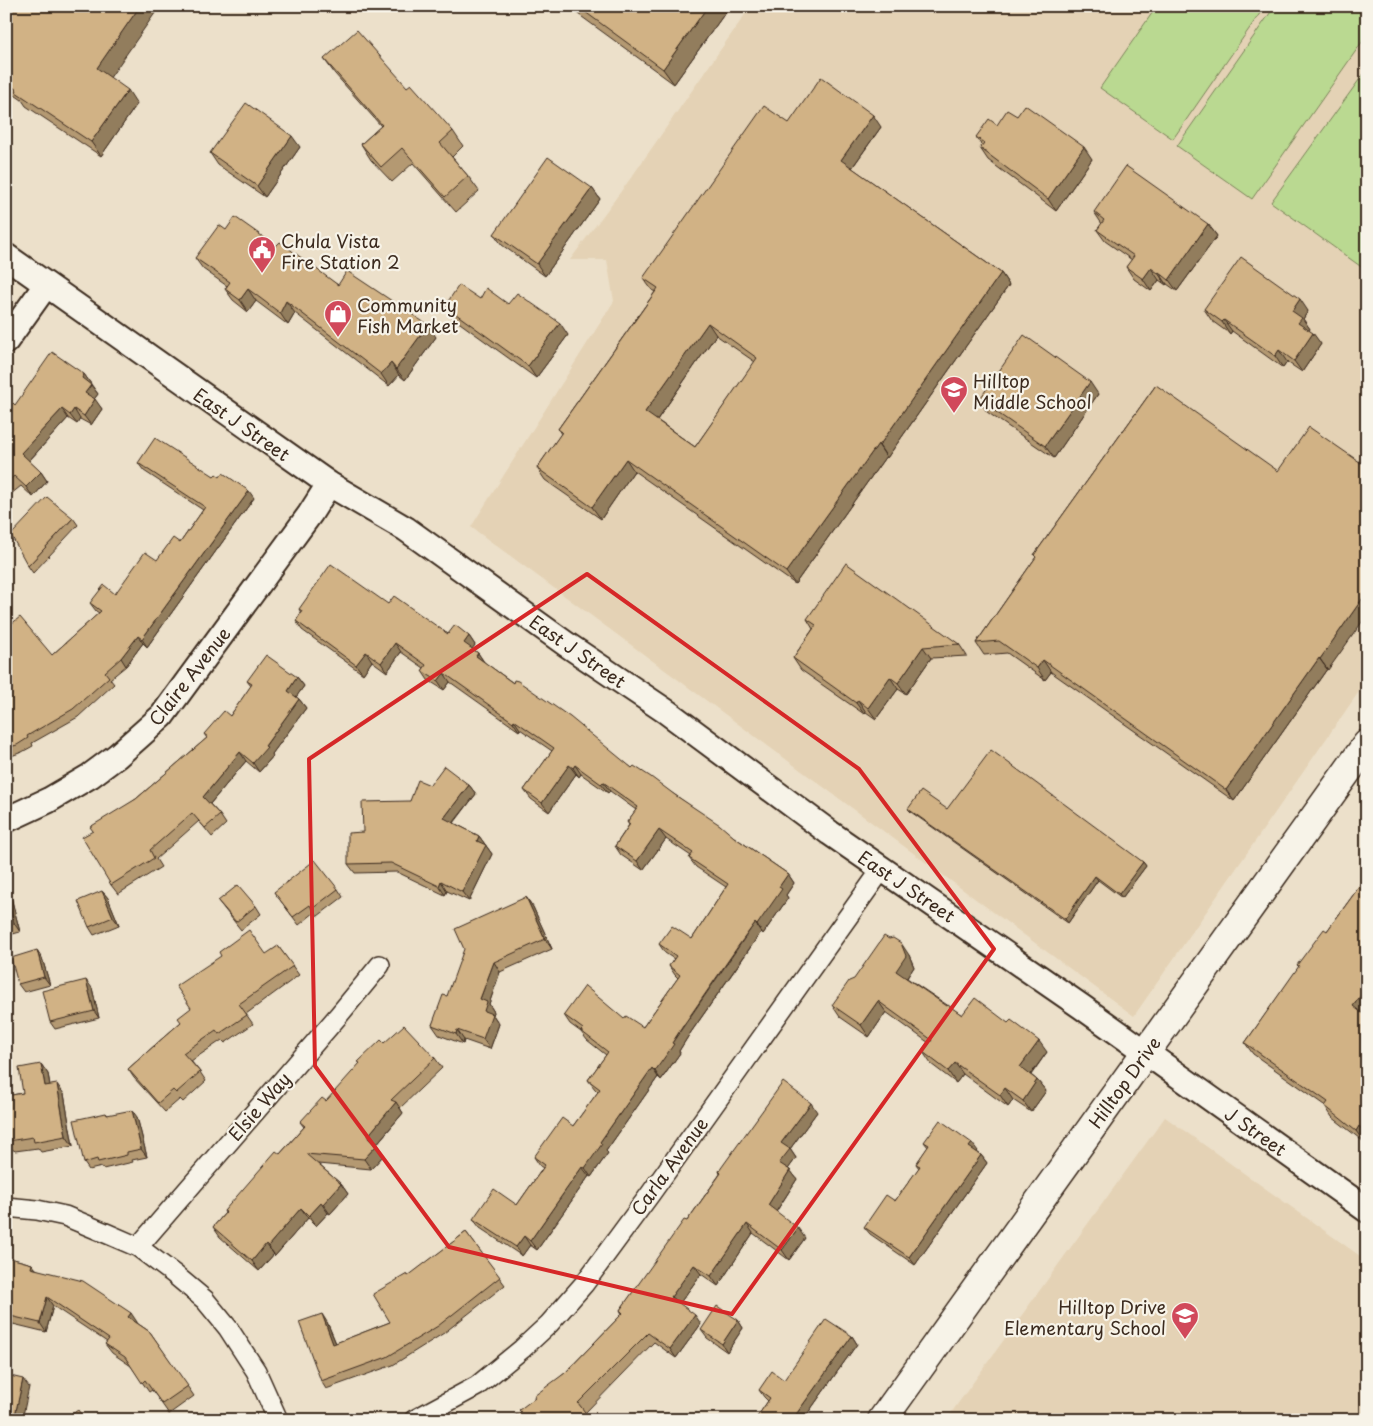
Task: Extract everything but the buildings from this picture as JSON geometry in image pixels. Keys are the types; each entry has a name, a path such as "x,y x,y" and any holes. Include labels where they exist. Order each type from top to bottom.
{"main road":[{"name":"Hilltop Drive","path":"882,1420 1367,744"}],"street":[{"name":"East J Street","path":"6,256 329,484 406,529 566,644 667,712 830,833 1145,1052"},
{"path":"6,341 46,285"},
{"name":"Claire Avenue","path":"6,820 49,800 90,776 117,756 162,716 310,514 329,484"},
{"name":"Carla Avenue","path":"414,1420 477,1386 549,1324 584,1284 882,869"},
{"name":"Elsie Way","path":"138,1248 380,965"},
{"name":"J Street","path":"1145,1052 1367,1210"},
{"path":"6,1207 37,1210 65,1216 138,1248 174,1274 205,1300 228,1328 256,1371 278,1420"}],"highlighted area":[{"path":"587,574 859,769 994,949 732,1314 449,1247 315,1066 309,759"}],"shaded area":[{"name":"Hilltop Middle School","path":"751,6 1367,6 1367,680 1134,1016 471,527 614,301 607,260 570,260 633,175"},
{"name":"Hilltop Drive Elementary School","path":"1165,1117 1367,1261 1367,1420 946,1420"}],"green space":[{"path":"1157,6 1265,6 1173,139 1100,88"},
{"path":"1275,6 1367,6 1367,35 1252,199 1177,146"},
{"path":"1367,69 1367,271 1271,202"}],"place":[{"name":"Chula Vista Fire Station 2","path":"262,274"},
{"name":"Community Fish Market","path":"338,338"},
{"name":"Hilltop Middle School","path":"954,414"},
{"name":"Hilltop Drive Elementary School","path":"1185,1340"}]}
